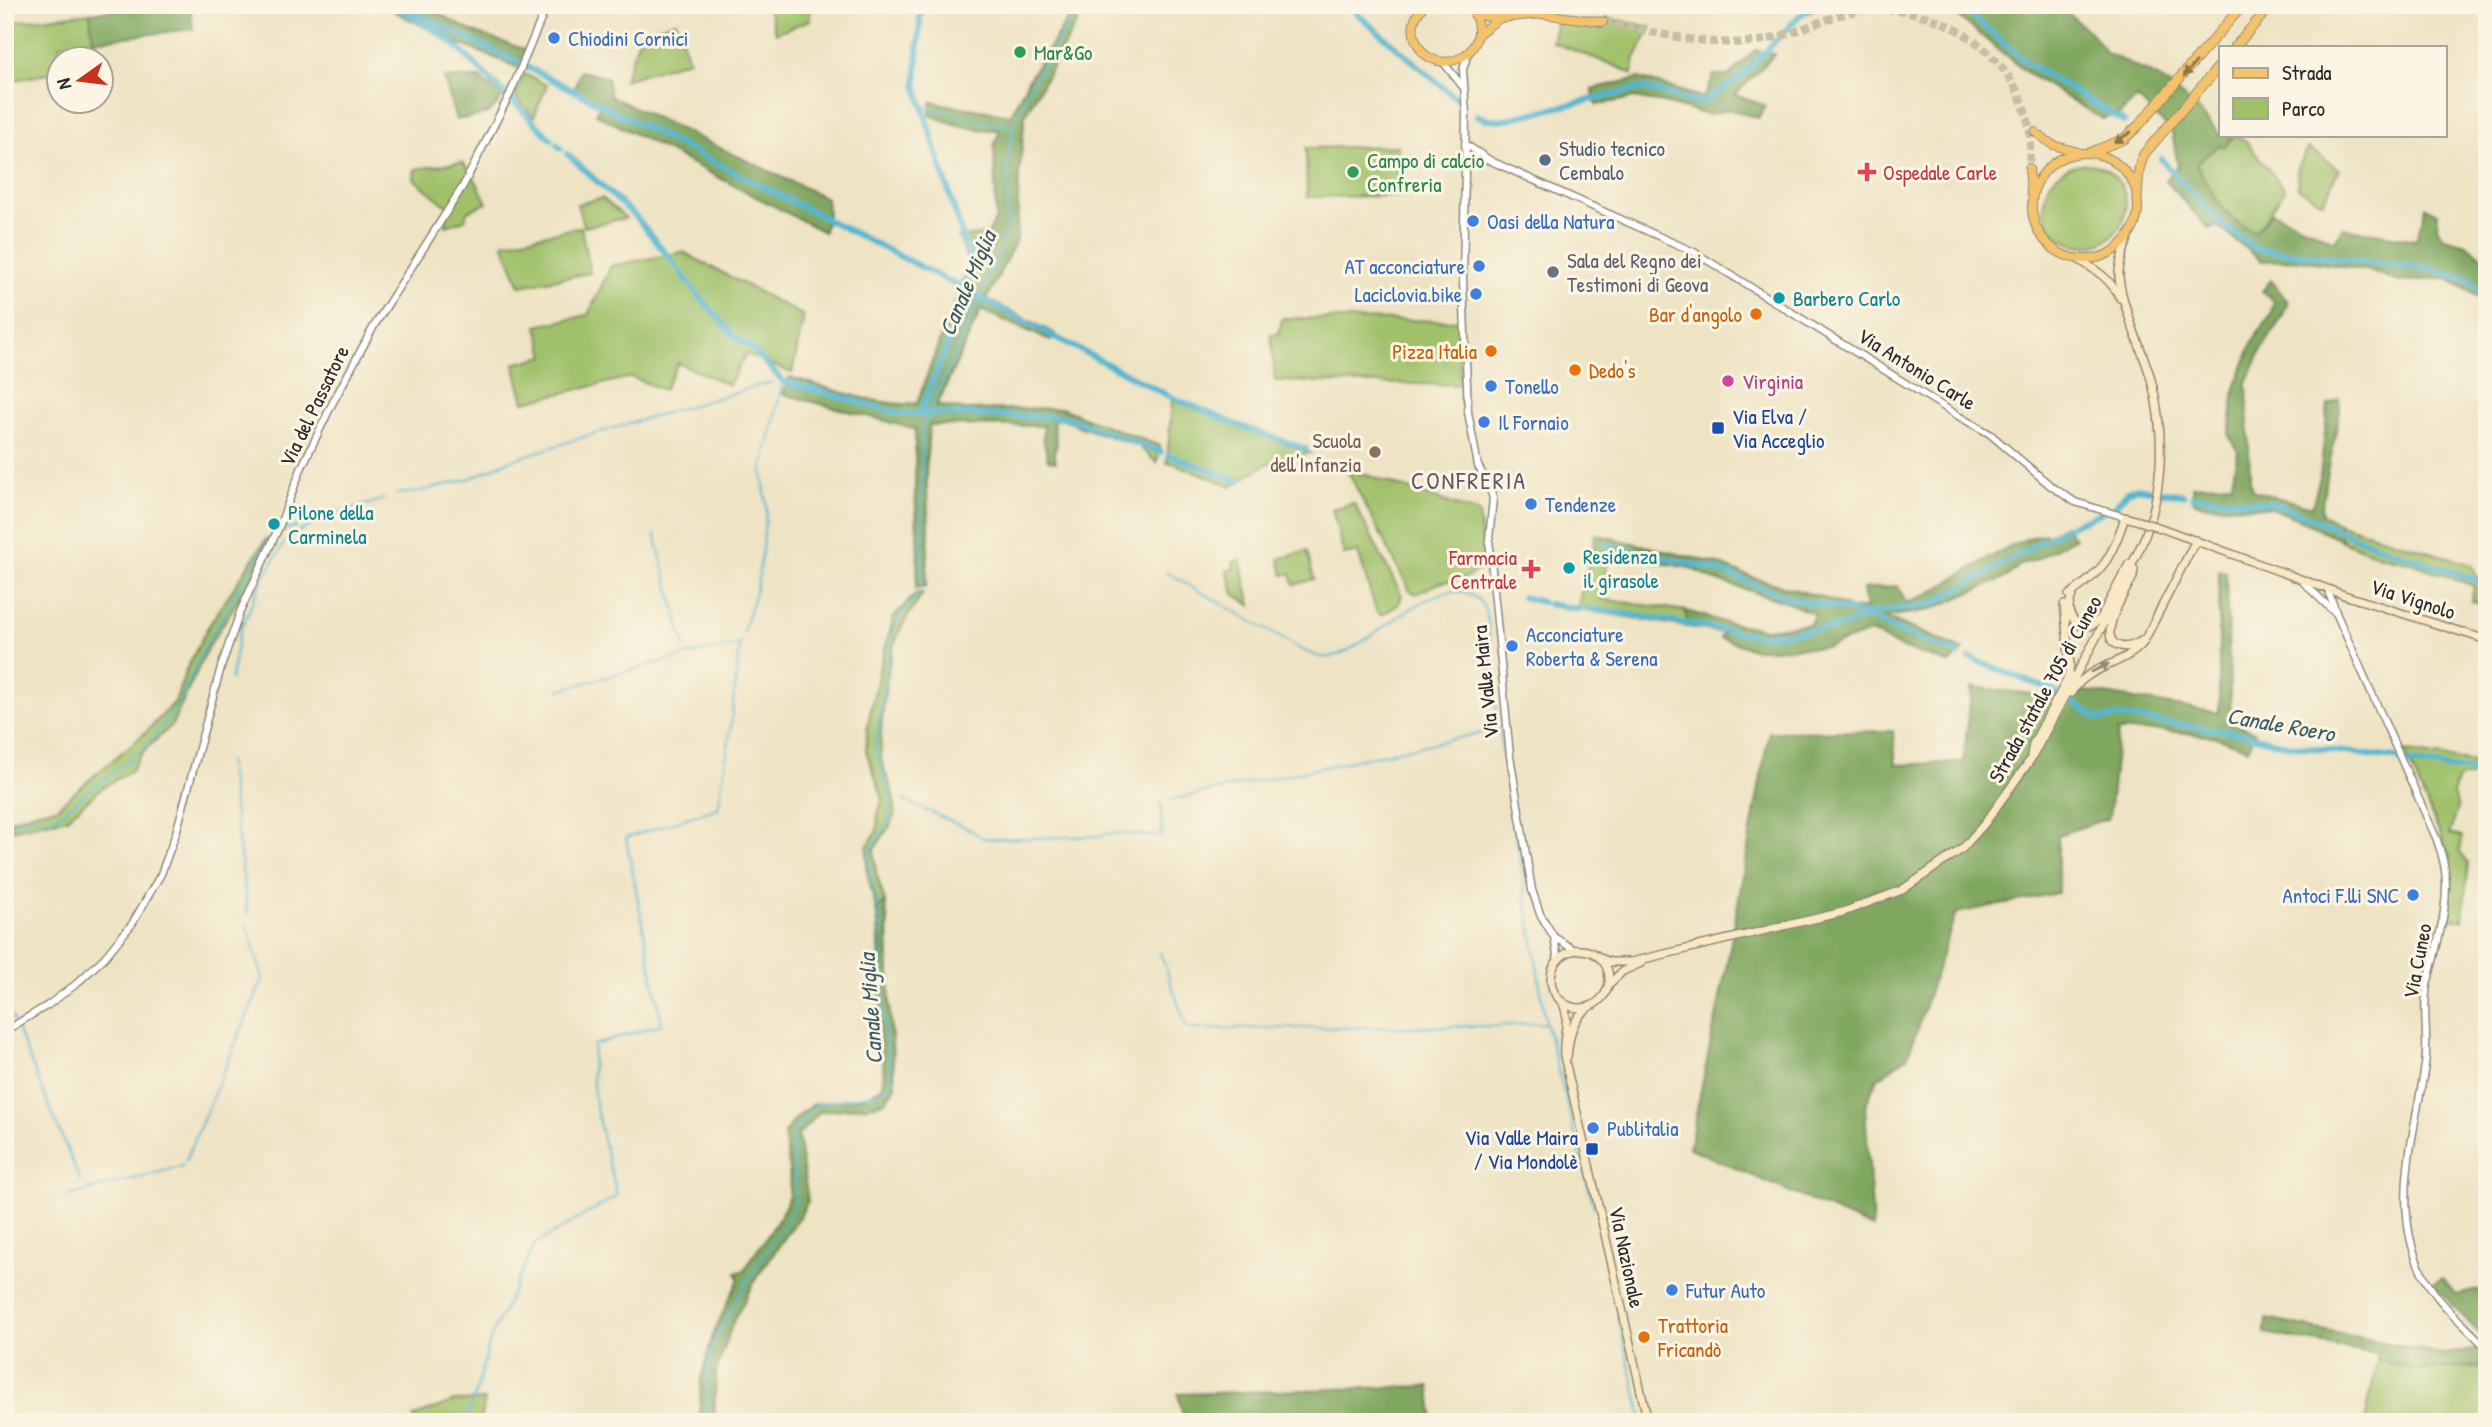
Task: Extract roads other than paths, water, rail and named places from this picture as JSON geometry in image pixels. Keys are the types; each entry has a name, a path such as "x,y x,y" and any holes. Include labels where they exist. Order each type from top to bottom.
{"highway":[{"path":"2085,153 2124,139 2152,112 2243,5"},
{"path":"2236,46 2271,5"},
{"path":"2137,196 2141,161 2148,148 2219,66"}],"main road":[{"path":"1415,5 1413,28 1417,44 1428,56 1443,62 1461,58 1468,53 1478,34 1500,19"},
{"path":"1416,16 1424,5"},
{"path":"1468,5 1475,15 1478,34"},
{"path":"1475,15 1500,19 1543,14 1603,22"},
{"path":"2035,132 2053,145 2106,157 2120,166 2131,180 2137,196 2137,214 2119,269 2119,280 2151,381 2161,442 2159,478 2151,517 2139,550 2123,572 2100,619 2091,626 2079,625 2068,612 2073,593"},
{"path":"2032,201 2035,186 2042,173 2053,163 2066,156 2085,153"},
{"path":"2029,168 2032,216 2046,243 2063,254 2094,258 2109,253 2122,244 2131,231"},
{"path":"2078,258 2111,282 2129,315"},
{"path":"2031,759 2033,744 2068,678 2070,665 2063,608 2066,597 2092,579 2106,563 2115,547 2125,517"},
{"name":"Via Antonio Carle","path":"2125,517 2196,540 2328,590"},
{"path":"2031,759 2081,680 2138,649 2196,540"},
{"name":"Strada statale 705 di Cuneo","path":"1600,958 1621,962 1662,956 1843,912 1902,890 1962,849 1986,823 2031,759 2104,623 2139,550"},
{"path":"2136,559 2133,577 2110,623 2109,634 2113,643 2121,647 2136,645 2147,636"},
{"name":"Via Vignolo","path":"2328,590 2487,640"},
{"path":"1582,950 1600,958 1609,974 1609,984 1597,1003 1580,1013 1576,1020 1571,1031 1566,1065 1563,1046 1567,1013 1552,987 1553,969 1558,961 1573,951 1582,950"},
{"name":"Strada statale 705 di Cuneo","path":"1609,984 1623,971 1662,956"},
{"path":"1563,1003 1580,1009 1597,1003"},
{"name":"Via Nazionale","path":"1566,1065 1648,1422"}],"street":[{"name":"Via del Passatore","path":"5,1031 48,1005 104,958 132,924 161,874 176,834 221,667 240,612 279,527 301,469 332,402 374,326 463,186 510,94 547,5"},
{"name":"Via Valle Maira","path":"1468,53 1463,70 1463,281 1468,412 1476,460 1493,498 1489,539 1510,756 1532,890 1554,937 1558,961"},
{"path":"1443,62 1463,87"},
{"name":"Via Antonio Carle","path":"1465,144 1491,161 1694,252 1946,409 1990,433 2075,502 2125,517"},
{"name":"Via Antonio Carle","path":"1465,155 1491,161"},
{"name":"Via Cuneo","path":"2301,579 2337,615"},
{"path":"2325,601 2328,590"},
{"name":"Via Cuneo","path":"2328,590 2437,840 2445,870 2442,920 2425,998 2425,1062 2406,1180 2406,1215 2410,1243 2432,1291 2487,1349"},
{"path":"2334,607 2344,595"},
{"path":"1554,937 1573,949 1582,950"}],"waterway":[{"path":"394,5 452,42 506,95"},
{"path":"921,5 916,85 974,273 960,287"},
{"name":"Canale Miglia","path":"922,585 922,428 1008,226 1008,160 1014,126 1028,90 1080,5"},
{"path":"1347,5 1457,99"},
{"path":"1477,115 1486,119 1503,120 1642,88 1703,103 1742,76 1801,14 1820,5"},
{"path":"1959,5 2027,63 2124,122"},
{"name":"Canale Roero","path":"410,11 519,63"},
{"path":"527,67 976,295"},
{"path":"512,100 551,139"},
{"path":"922,106 992,124 1013,126"},
{"path":"557,144 561,149"},
{"path":"567,154 637,218 676,266"},
{"path":"2161,159 2220,223 2256,249 2431,269 2466,278 2487,296"},
{"path":"680,272 689,283"},
{"path":"693,289 730,331"},
{"path":"917,415 921,411 966,297"},
{"path":"982,299 1167,395"},
{"path":"733,335 752,349"},
{"path":"756,353 783,381 897,413 1065,417 1161,452"},
{"path":"743,633 758,581 767,509 762,470 783,381"},
{"path":"600,432 772,382"},
{"path":"1171,397 1306,449"},
{"path":"396,494 417,492 469,479 506,462 596,433"},
{"path":"1169,455 1239,481"},
{"path":"2114,507 2128,491 2137,488 2184,495"},
{"path":"2193,496 2277,504 2375,545 2487,584"},
{"path":"284,530 384,499"},
{"path":"2070,526 2101,513"},
{"path":"298,532 320,521"},
{"path":"1605,545 1718,570 1789,598 1866,614 1933,604 2065,528"},
{"path":"655,535 685,648"},
{"path":"5,825 33,817 51,821 148,745 178,704 204,648 267,541"},
{"path":"231,679 239,634 261,582 284,543"},
{"path":"1166,572 1299,648 1325,657 1346,651 1428,599 1449,592 1467,593 1482,604 1485,610 1489,631 1492,689 1498,715"},
{"name":"Canale Miglia","path":"891,799 875,749 892,634 900,614 919,594"},
{"path":"1522,597 1542,602"},
{"path":"1548,604 1579,609"},
{"name":"Canale Roero","path":"1585,609 1761,636 1840,627 1867,616 1959,654"},
{"path":"465,1422 491,1337 535,1244 617,1196 595,1101 592,1063 594,1045 662,1024 626,838 718,808 730,733 740,641"},
{"path":"559,690 687,655 739,645"},
{"name":"Canale Roero","path":"1970,658 2032,683"},
{"path":"2036,684 2056,692"},
{"name":"Canale Roero","path":"2072,702 2099,719 2122,717 2241,733 2286,745 2396,758 2405,762 2487,773"},
{"path":"1171,800 1499,729 1546,1023 1594,1208"},
{"path":"228,761 248,915"},
{"path":"903,800 983,838 995,839 1115,834 1162,836 1161,803"},
{"name":"Canale Miglia","path":"708,1422 709,1358 715,1340 753,1270 787,1221 796,1201 793,1133 817,1104 873,1094 892,1086 883,1013 882,927 869,854 886,825 892,804"},
{"path":"185,1162 263,979 247,926"},
{"path":"1160,952 1186,1026 1191,1029 1497,1026 1545,1023"},
{"path":"5,1003 14,1021"},
{"path":"17,1029 80,1180"},
{"path":"68,1196 183,1166"},
{"path":"1608,1275 1616,1306"},
{"path":"1618,1317 1643,1422"}],"tunnel":[{"path":"1603,22 1676,37 1732,43 1778,37 1857,11 1914,13 1941,22 1966,35 1988,52 2006,74 2020,98 2029,126 2029,168"}],"place":[{"name":"Chiodini Cornici","path":"554,38"},
{"name":"Mar&Go","path":"1020,52"},
{"name":"Studio tecnico Cembalo","path":"1545,160"},
{"name":"Campo di calcio Confreria","path":"1353,172"},
{"name":"Ospedale Carle","path":"1867,172"},
{"name":"Oasi della Natura","path":"1473,221"},
{"name":"AT acconciature","path":"1479,266"},
{"name":"Sala del Regno dei Testimoni di Geova","path":"1553,272"},
{"name":"Laciclovia.bike","path":"1476,294"},
{"name":"Barbero Carlo","path":"1779,298"},
{"name":"Bar d'angolo","path":"1756,314"},
{"name":"Pizza Italia","path":"1491,351"},
{"name":"Dedo's","path":"1575,370"},
{"name":"Virginia","path":"1728,381"},
{"name":"Tonello","path":"1491,386"},
{"name":"Il Fornaio","path":"1484,422"},
{"name":"Via Elva / Via Acceglio","path":"1718,428"},
{"name":"Scuola dell'Infanzia","path":"1375,452"},
{"name":"Tendenze","path":"1531,504"},
{"name":"Pilone della Carminela","path":"274,524"},
{"name":"Residenza il girasole","path":"1569,568"},
{"name":"Farmacia Centrale","path":"1531,569"},
{"name":"Acconciature Roberta & Serena","path":"1512,646"},
{"name":"Antoci F.lli SNC","path":"2413,895"},
{"name":"Publitalia","path":"1593,1128"},
{"name":"Via Valle Maira / Via Mondolè","path":"1592,1149"},
{"name":"Futur Auto","path":"1672,1290"},
{"name":"Trattoria Fricandò","path":"1644,1337"}],"district":[{"name":"CONFRERIA","path":"1469,480"}]}
